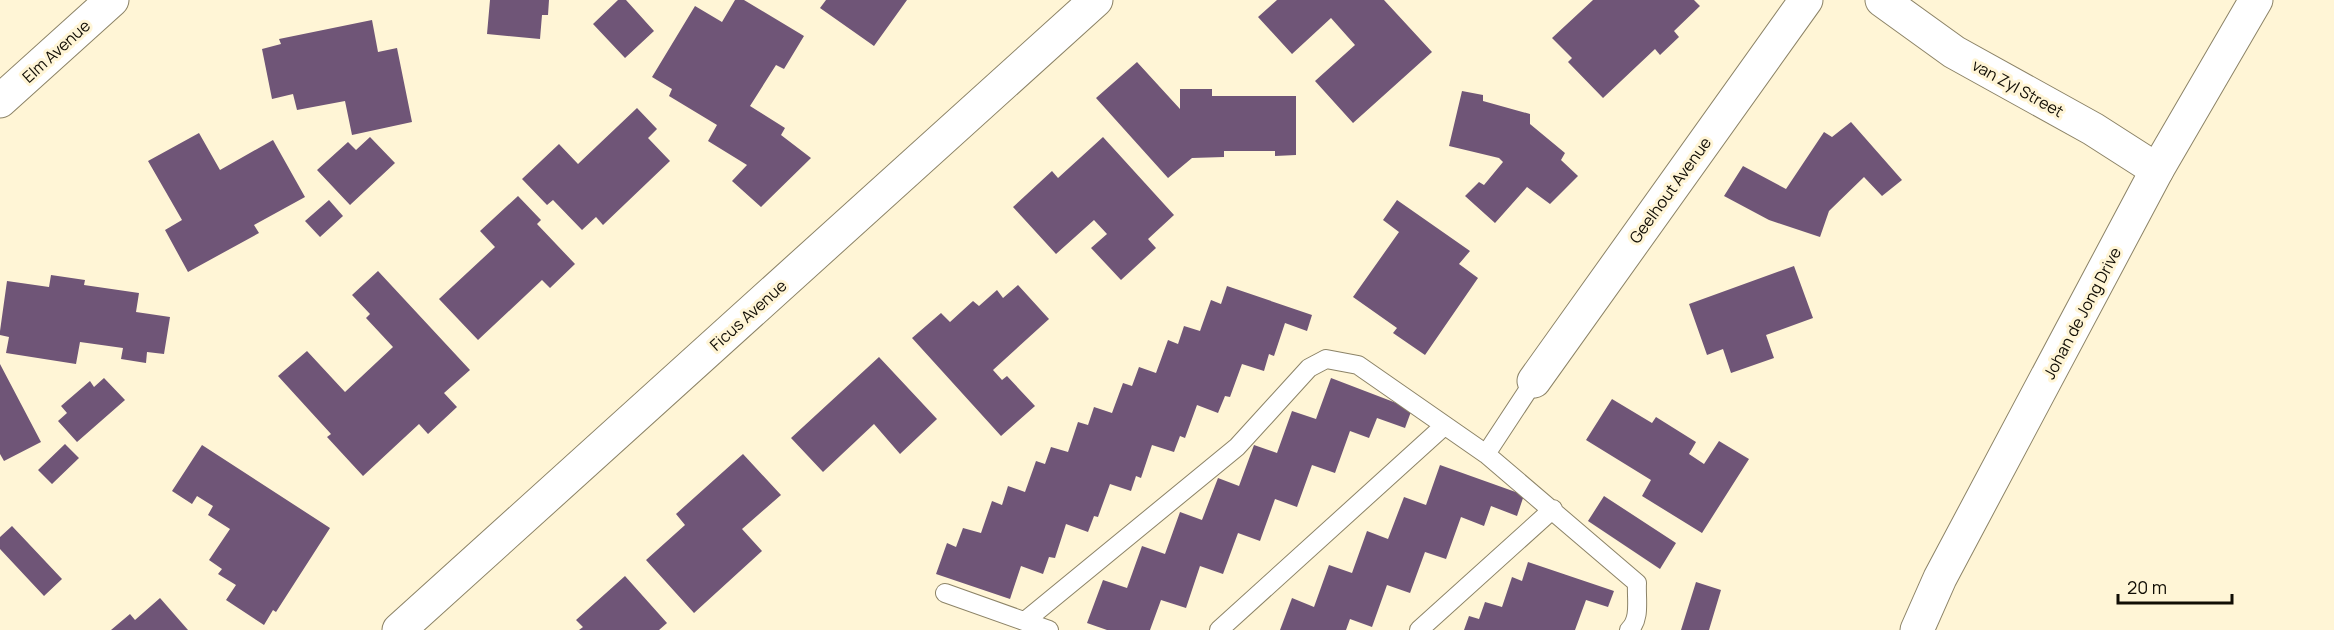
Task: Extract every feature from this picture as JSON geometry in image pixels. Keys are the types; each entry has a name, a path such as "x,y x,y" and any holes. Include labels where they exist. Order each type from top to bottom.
{"street":[{"name":"Elm Avenue","path":"0,101 112,0"},
{"name":"Ficus Avenue","path":"399,630 1096,0"},
{"name":"Geelhout Avenue","path":"1534,381 1806,0"},
{"name":"van Zyl Street","path":"1882,0 1954,52 2093,129 2157,170"},
{"name":"Johan de Jong Drive","path":"1917,630 1940,578 2157,170 2256,0"}],"lane":[{"path":"1025,621 1237,447 1317,362 1326,359 1358,365 1486,454 1637,583 1637,614 1634,625 1629,630"},
{"path":"1486,454 1534,381"},
{"path":"1219,630 1444,426"},
{"path":"1419,630 1553,509"},
{"path":"945,593 1049,630"}],"building":[{"path":"490,0 549,0 548,15 542,15 540,39 487,34"},
{"path":"618,0 626,0 654,31 625,58 593,24"},
{"path":"735,0 744,0 804,36 784,69 776,65 750,106 785,128 781,135 811,158 761,207 732,181 747,165 708,141 717,125 669,96 672,89 652,77 695,6 722,22"},
{"path":"826,0 907,0 874,46 820,8"},
{"path":"1277,0 1384,0 1432,52 1353,123 1315,81 1355,45 1331,18 1292,54 1258,17"},
{"path":"1593,0 1694,0 1700,6 1674,31 1679,37 1660,55 1655,49 1603,98 1568,62 1572,58 1552,38"},
{"path":"372,20 378,52 397,48 412,122 352,135 345,101 297,110 293,94 272,99 262,49 281,44 279,39"},
{"path":"1137,62 1180,109 1180,89 1212,89 1212,96 1296,96 1296,155 1275,156 1275,151 1224,151 1224,157 1192,158 1168,178 1096,98"},
{"path":"1462,91 1483,95 1483,101 1530,114 1530,124 1565,153 1561,160 1578,176 1550,204 1527,187 1495,223 1465,196 1479,182 1484,185 1503,162 1499,158 1449,146"},
{"path":"637,108 657,129 648,138 670,161 603,225 596,217 582,230 553,200 547,205 522,179 559,144 578,164"},
{"path":"1851,122 1902,180 1882,196 1864,177 1829,211 1820,237 1769,220 1724,196 1743,166 1786,189 1824,132 1832,137"},
{"path":"199,133 220,170 273,140 305,197 254,225 259,233 188,272 165,230 182,220 148,161"},
{"path":"370,137 395,163 350,205 317,170 348,142 356,150"},
{"path":"1103,137 1174,215 1148,239 1156,248 1121,280 1091,248 1107,234 1094,220 1056,254 1013,207 1052,171 1058,178"},
{"path":"518,196 541,220 537,224 575,264 550,288 542,280 478,340 439,299 495,247 480,231"},
{"path":"329,200 343,216 320,237 305,221"},
{"path":"1397,200 1470,251 1459,264 1478,278 1425,355 1393,333 1397,328 1353,297 1399,232 1383,220"},
{"path":"1794,266 1813,318 1766,335 1774,358 1731,373 1723,349 1707,355 1689,304"},
{"path":"378,271 470,370 444,393 457,407 428,434 419,424 363,476 327,437 331,434 278,376 307,351 345,392 393,347 366,318 370,314 352,295"},
{"path":"51,275 85,280 84,285 139,293 136,312 170,317 164,354 147,352 146,363 121,359 123,348 80,342 76,364 6,353 9,337 0,335 0,331 7,281 49,287"},
{"path":"1018,285 1049,319 993,370 1002,380 1007,376 1035,406 1001,436 912,338 941,313 950,322 973,301 979,306 997,290 1003,298"},
{"path":"1227,286 1312,315 1307,331 1285,323 1274,356 1269,354 1264,371 1242,364 1230,397 1225,396 1218,413 1197,405 1185,438 1180,436 1174,452 1152,445 1141,478 1136,476 1131,491 1110,484 1098,517 1094,516 1088,532 1066,524 1055,558 1049,557 1043,574 1021,566 1010,599 936,574 947,543 956,547 963,528 981,533 992,501 1002,505 1008,486 1025,492 1036,461 1045,464 1051,447 1068,452 1078,422 1088,425 1094,407 1112,413 1123,383 1132,386 1139,367 1156,373 1168,340 1178,344 1184,326 1200,331 1211,300 1221,304"},
{"path":"879,357 937,419 900,454 874,424 823,472 791,438"},
{"path":"0,364 41,442 4,461 0,454"},
{"path":"104,378 125,400 77,442 58,421 67,413 61,406 90,381 94,387"},
{"path":"1331,378 1412,409 1405,428 1377,418 1369,438 1350,431 1335,473 1312,465 1297,507 1275,499 1260,541 1238,533 1223,574 1200,566 1186,608 1161,600 1150,630 1107,630 1087,623 1103,580 1127,588 1142,546 1165,554 1180,512 1202,520 1218,478 1239,486 1254,445 1277,453 1292,411 1316,419"},
{"path":"1612,399 1652,423 1656,417 1696,442 1689,454 1704,464 1719,441 1749,459 1702,533 1642,496 1651,480 1586,440"},
{"path":"65,444 79,458 52,484 38,470"},
{"path":"202,445 330,528 276,612 273,610 264,625 226,600 236,585 218,574 222,569 209,560 230,529 208,515 213,506 197,496 192,504 172,491"},
{"path":"743,454 781,495 742,529 762,551 694,613 646,560 685,525 676,514"},
{"path":"1440,465 1524,495 1517,516 1491,506 1484,526 1461,517 1446,559 1425,552 1410,593 1387,585 1372,627 1350,619 1346,630 1280,630 1292,598 1314,607 1329,565 1352,573 1367,531 1388,539 1404,497 1426,505"},
{"path":"1604,496 1676,543 1660,569 1588,521"},
{"path":"12,526 62,579 44,596 0,549 0,537"},
{"path":"1528,562 1614,591 1608,607 1586,600 1575,630 1464,630 1469,616 1479,619 1485,602 1502,607 1512,577 1522,581"},
{"path":"625,576 667,623 659,630 579,630 583,627 576,620"},
{"path":"1696,582 1721,590 1709,630 1681,630"},
{"path":"160,598 188,630 111,630 130,614 135,620"}]}
